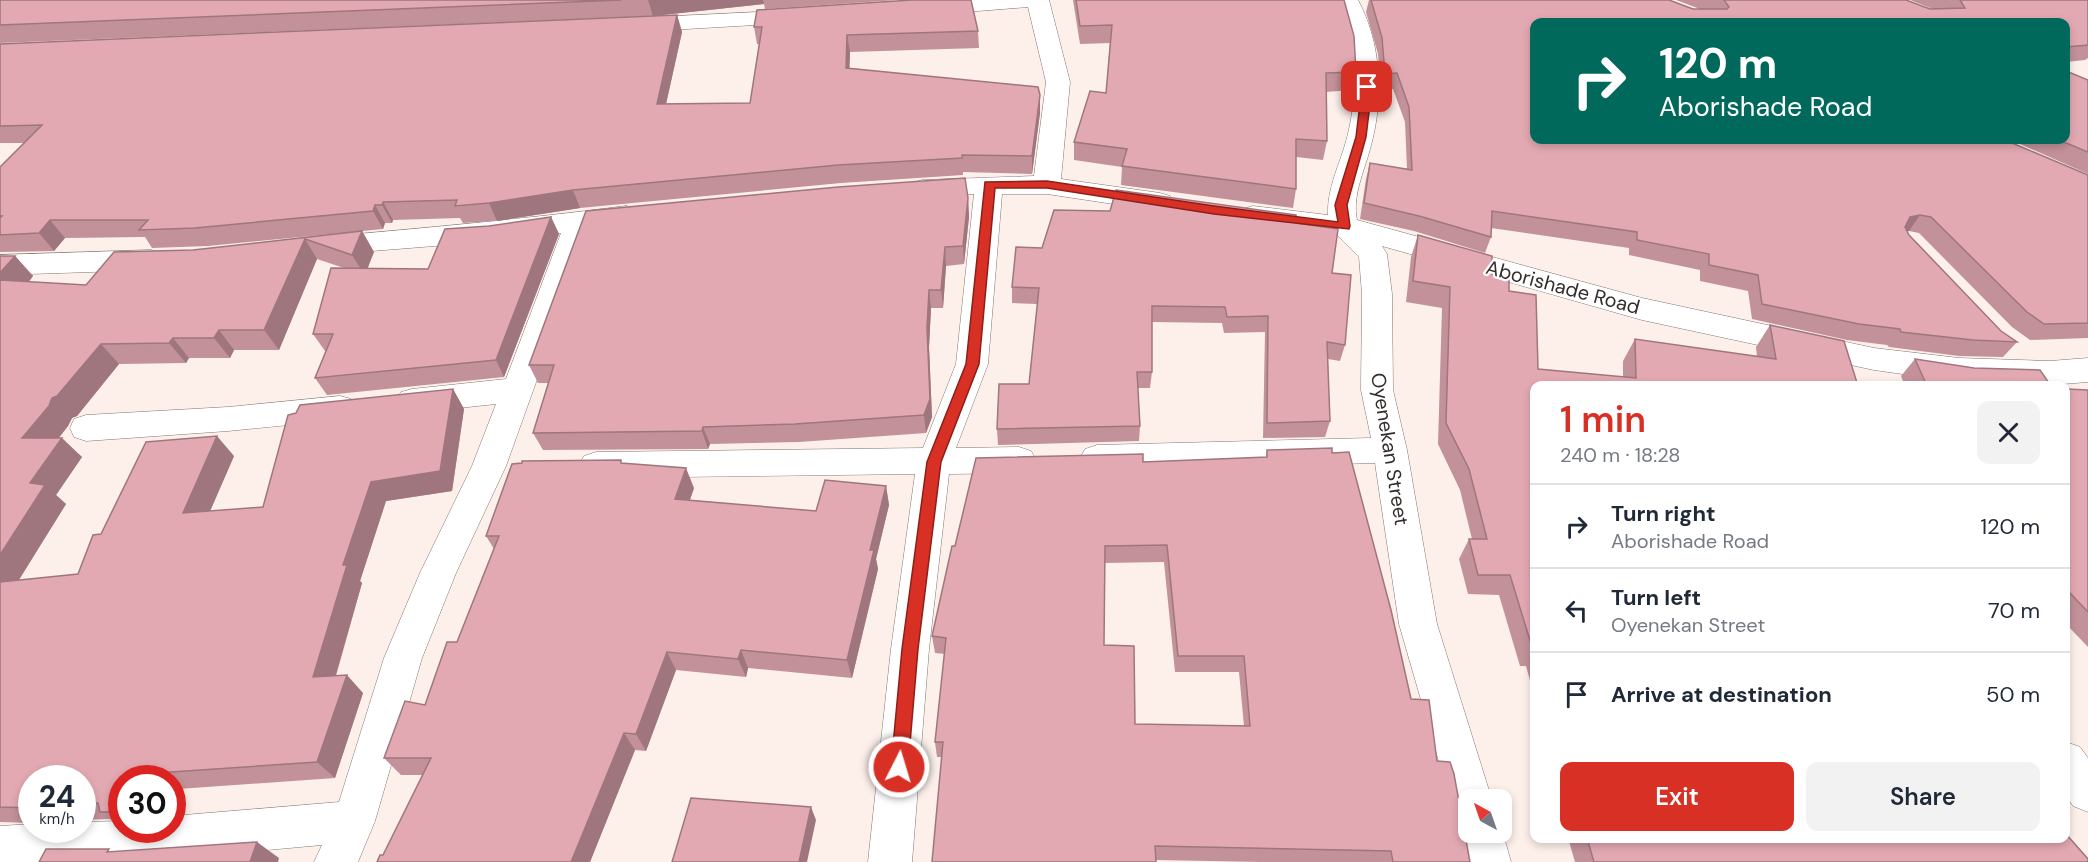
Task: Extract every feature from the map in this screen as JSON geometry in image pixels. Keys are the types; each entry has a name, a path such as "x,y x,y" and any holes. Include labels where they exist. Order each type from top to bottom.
{"street":[{"path":"902,10 1037,0 1058,82 1047,185"},
{"path":"1344,226 1341,205 1361,137 1367,87 1362,44 1353,10 1347,0"},
{"path":"618,26 823,15"},
{"path":"890,862 910,649 934,462 972,364 989,184"},
{"path":"898,190 989,184 1047,185 1181,205"},
{"path":"299,248 497,232 580,219 651,212"},
{"name":"Aborishade Road","path":"1226,212 1344,226 1880,372 1959,370 2050,373 2088,370"},
{"path":"336,862 354,821 404,658 438,573 489,466 580,219"},
{"name":"Oyenekan Street","path":"1344,226 1373,254 1377,294 1377,390 1390,450 1418,624 1468,789"},
{"path":"0,265 174,260"},
{"path":"2008,343 2050,373"},
{"path":"86,428 228,419 518,390"},
{"path":"571,465 934,462 1390,450"},
{"path":"489,466 525,466"},
{"path":"2070,767 2088,792"},
{"path":"0,847 121,842 354,821"},
{"path":"1484,843 1489,862"}],"building":[{"path":"0,0 621,0 0,25"},
{"path":"912,0 971,0 978,31 847,35 846,68 1038,87 1040,95 1032,156 962,155 962,158 838,165 573,190 455,206 457,200 383,202 382,205 375,205 373,211 195,228 139,230 148,220 50,220 39,233 0,235 2,216 0,216 0,167 42,125 0,126 0,44 677,15 657,104 750,103 762,27 754,27 757,10"},
{"path":"1076,0 1344,0 1354,36 1356,72 1326,73 1327,141 1296,139 1296,189 1122,166 1127,149 1074,142 1090,91 1106,93 1112,25 1080,26"},
{"path":"1371,0 1669,0 1693,9 1727,9 1729,7 1724,0 1906,0 1930,9 1965,8 1960,0 2088,0 2088,45 2070,47 2070,18 1530,18 1530,144 2014,144 2088,175 2088,323 2044,324 2027,312 1931,217 1920,215 1910,217 1905,227 1909,235 2001,331 2017,342 1901,332 1900,329 1859,324 1762,304 1758,275 1709,265 1709,254 1637,240 1637,232 1492,211 1491,237 1364,203 1370,163 1412,170 1409,107 1397,73 1385,74 1382,38"},
{"path":"2070,73 2088,80 2088,152 2069,144"},
{"path":"965,178 968,198 963,246 945,247 941,290 929,290 927,328 930,399 924,415 795,424 703,427 702,431 533,433 554,365 529,365 586,211 838,187"},
{"path":"1116,190 1296,215 1296,223 1338,229 1332,273 1351,275 1345,345 1327,342 1330,421 1267,423 1268,316 1227,317 1225,307 1152,306 1152,372 1137,372 1140,426 997,429 999,384 1029,384 1039,288 1012,287 1016,247 1042,248 1054,210 1110,211"},
{"path":"551,217 496,360 315,378 333,334 313,334 331,268 428,269 445,229 489,226"},
{"path":"362,231 352,255 305,239 264,330 219,330 214,338 173,338 169,343 101,344 57,396 52,398 49,406 22,438 62,438 30,483 45,485 0,555 0,280 86,285 114,252 193,250"},
{"path":"1418,235 1492,256 1492,274 1509,277 1509,291 1536,295 1538,369 1636,378 1635,339 1776,359 1770,325 1844,341 1856,381 1530,381 1530,640 1510,575 1478,575 1469,539 1487,539 1469,469 1446,423 1450,287 1413,281"},
{"path":"0,256 15,256 0,273"},
{"path":"1915,359 1974,368 2040,370 2048,381 1925,381"},
{"path":"453,389 440,471 371,482 343,565 347,565 313,677 347,675 317,762 186,771 186,765 108,765 108,812 100,812 98,803 96,803 96,765 18,765 18,808 0,807 0,582 78,574 93,535 101,534 146,442 217,436 183,513 263,507 288,415 296,413 300,405"},
{"path":"2070,389 2088,390 2088,612 2070,593"},
{"path":"1332,448 1332,453 1349,452 1391,610 1411,699 1429,700 1437,761 1450,762 1454,774 1458,796 1458,843 1467,843 1470,862 1393,862 1391,851 1155,846 1156,862 932,862 943,742 935,742 946,638 932,636 952,546 955,546 976,458 1143,454 1143,462 1267,457 1267,450","holes":["1167,545 1178,656 1244,656 1250,726 1135,724 1134,646 1104,645 1105,546"]},
{"path":"621,460 621,463 686,468 675,499 816,511 825,480 886,486 870,550 874,550 847,660 741,650 738,659 667,652 636,734 624,733 571,862 377,862 380,855 383,855 431,758 384,758 405,701 425,705 447,642 457,642 499,536 486,536 512,464 522,463 522,461"},
{"path":"691,798 811,807 799,862 672,862"},
{"path":"2070,839 2088,859 2088,862 1594,862 1588,843 2070,843"},
{"path":"257,842 250,862 39,862 46,849 109,849 107,852"}],"route":[{"path":"899,767 910,649 934,462 972,364 989,184 1047,185 1214,210 1344,226 1341,205 1361,137 1367,87"}]}
